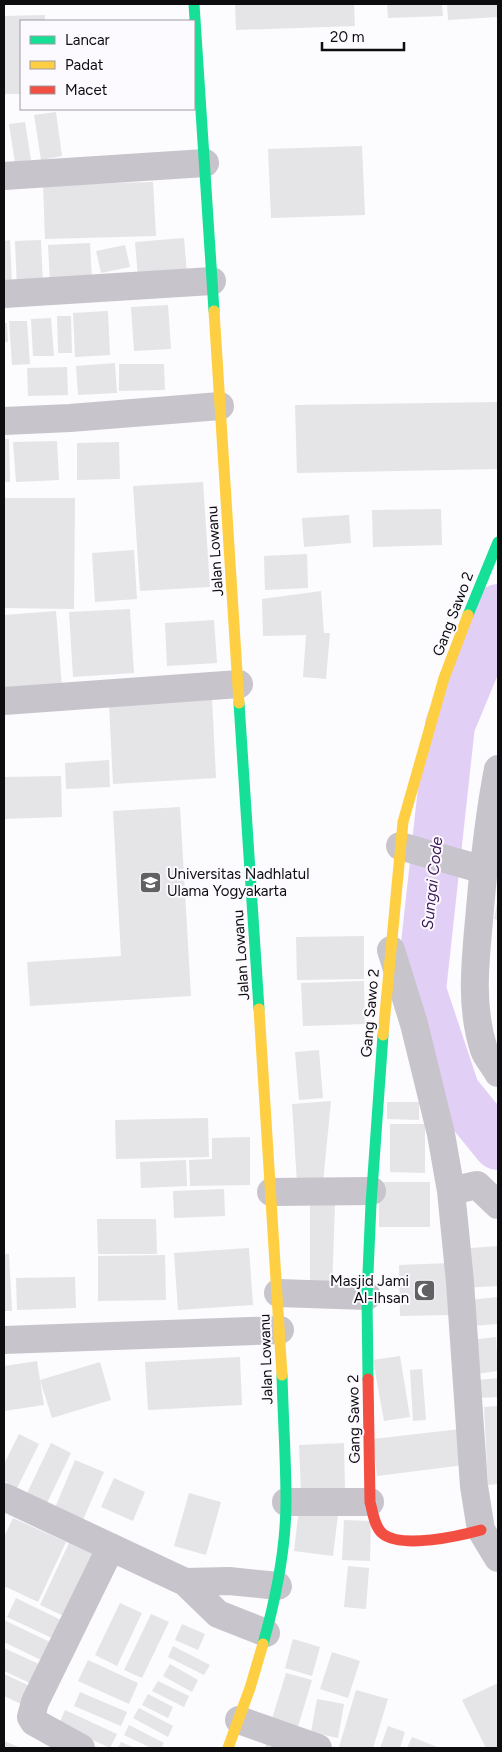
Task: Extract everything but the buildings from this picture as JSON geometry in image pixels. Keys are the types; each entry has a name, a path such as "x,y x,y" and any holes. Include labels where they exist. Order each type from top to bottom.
{"main road":[{"name":"Jalan Lowanu","path":"194,4 272,1192 280,1330 286,1502 285,1530 278,1586 258,1664 228,1748"},
{"name":"Gang Sawo 2","path":"481,1530 443,1540 388,1537 383,1535 378,1528 370,1502 367,1296 372,1191 391,950 409,849 405,814 444,678 498,542"}],"street":[{"path":"4,176 205,163"},
{"path":"4,294 212,282"},
{"path":"4,421 70,418 220,406"},
{"path":"4,701 238,684"},
{"path":"498,769 476,868 474,980 477,1015 485,1051 498,1072"},
{"path":"409,849 476,868"},
{"path":"391,950 414,1024 441,1134 451,1191 463,1317 474,1486 481,1530 498,1558"},
{"path":"451,1191 477,1185 498,1205"},
{"path":"272,1192 372,1191"},
{"path":"278,1293 367,1296"},
{"path":"4,1340 280,1330"},
{"path":"4,1497 185,1582 218,1614 266,1633"},
{"path":"286,1502 370,1502"},
{"path":"81,1748 34,1722 31,1717 35,1702 111,1547"},
{"path":"185,1582 229,1581 278,1586"},
{"path":"239,1720 318,1748"}],"waterway":[{"name":"Sungai Code","path":"498,609 450,725 421,990 455,1092 498,1145"}],"traffic: fast":[{"path":"194,4 214,311"},
{"path":"468,615 498,542"},
{"path":"239,703 259,1009"},
{"path":"368,1379 367,1296 371,1204 383,1035"},
{"path":"263,1644 279,1573 286,1519 282,1375"}],"traffic: slow":[{"path":"214,311 239,703"},
{"path":"383,1035 403,822 444,678 468,615"},
{"path":"259,1009 282,1375"},
{"path":"228,1748 250,1688 263,1644"}],"traffic: jam":[{"path":"368,1379 370,1502 380,1531 392,1538 404,1541 417,1541 446,1538 481,1530"}],"place":[{"name":"Universitas Nadhlatul Ulama Yogyakarta","path":"151,883"},
{"name":"Masjid Jami Al-Ihsan","path":"425,1290"}]}
